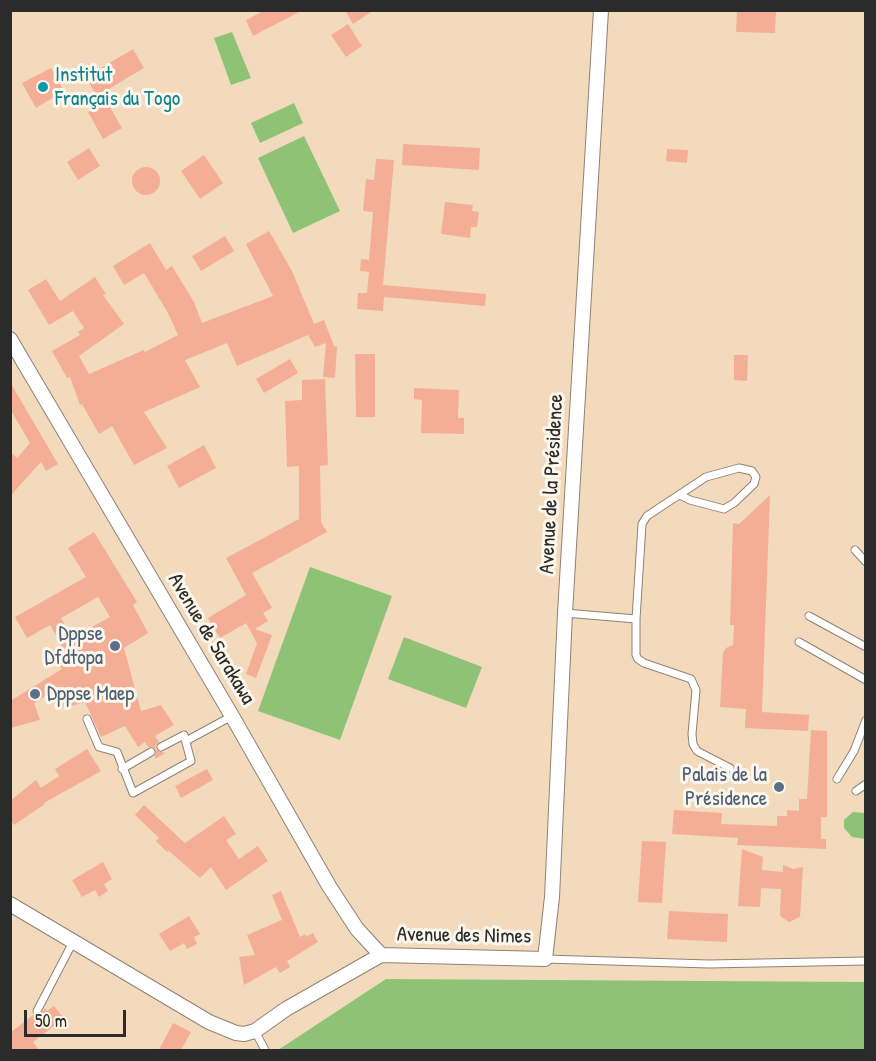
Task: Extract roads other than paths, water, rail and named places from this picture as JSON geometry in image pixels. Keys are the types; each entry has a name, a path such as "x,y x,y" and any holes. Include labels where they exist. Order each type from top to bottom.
{"street":[{"name":"Avenue de la Présidence","path":"545,959 554,873 565,613 601,10"},
{"name":"Avenue de Sarakawa","path":"10,339 232,716 329,886 357,929 381,955"},
{"path":"10,904 209,1022 236,1034 255,1031"},
{"name":"Avenue des Nimes","path":"255,1031 286,1010 381,955 545,959"}],"lane":[{"path":"680,495 724,509 754,484 756,477 752,471 739,468 706,477 647,516 642,524 636,655 644,663 691,679 696,690 693,744 698,751 730,768"},
{"path":"855,550 866,562"},
{"path":"565,613 636,619"},
{"path":"809,616 866,647"},
{"path":"799,642 866,680"},
{"path":"186,741 232,716"},
{"path":"87,718 99,747 117,752 133,793 191,761 184,735 161,747"},
{"path":"837,779 854,750 866,720"},
{"path":"122,769 151,753"},
{"path":"856,791 866,784"},
{"path":"37,1011 74,942"},
{"name":"Avenue des Nimes","path":"545,959 709,964 866,961"},
{"path":"255,1031 265,1050"}],"place":[{"name":"Institut Français du Togo","path":"43,87"},
{"name":"Dppse Dfdtopa","path":"115,646"},
{"name":"Dppse Maep","path":"35,694"},
{"name":"Palais de la Présidence","path":"779,787"}]}
